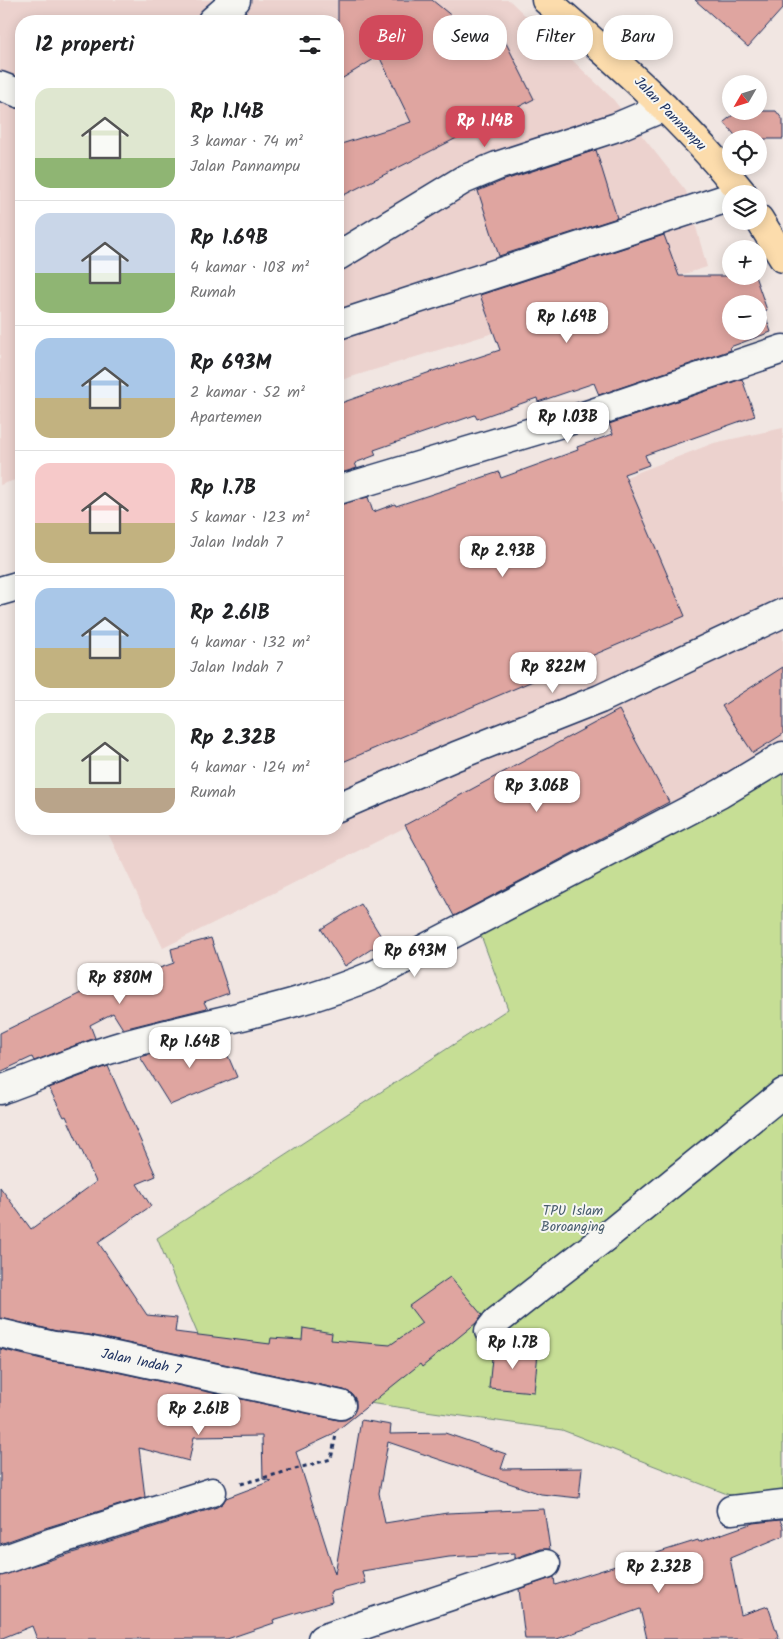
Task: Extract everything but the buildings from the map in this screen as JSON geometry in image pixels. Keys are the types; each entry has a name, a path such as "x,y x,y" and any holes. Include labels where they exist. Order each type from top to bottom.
{"main road":[{"name":"Jalan Pannampu","path":"546,0 635,78 689,131 732,185"},
{"path":"766,230 783,258"}],"street":[{"path":"219,15 236,0"},
{"path":"0,86 15,92"},
{"path":"344,252 463,180 496,166 617,127 664,107"},
{"path":"344,323 722,200"},
{"path":"344,488 575,419 783,349"},
{"path":"0,591 15,586"},
{"path":"344,804 448,759 600,699 783,613"},
{"path":"0,1090 120,1046 302,1000 376,974 720,794 783,756"},
{"path":"489,1331 496,1322 783,1094"},
{"name":"Jalan Indah 7","path":"0,1333 54,1346 87,1350 341,1405"},
{"path":"0,1561 53,1542 212,1492"},
{"path":"731,1510 783,1504"},
{"path":"322,1639 546,1564"}],"path":[{"path":"212,1492 332,1459"}],"shaded area":[{"path":"0,0 509,0 525,15 517,15 517,60 572,60 612,98 686,191 707,267 344,379 344,15 15,15 15,480 0,485"},
{"path":"783,428 783,742 696,794 464,909 410,825 163,948 109,835 344,835 344,586 714,443"}],"green space":[{"name":"TPU Islam Boroanging","path":"783,764 783,1494 740,1499 562,1430 218,1382 157,1238 508,1009 479,930"}]}
